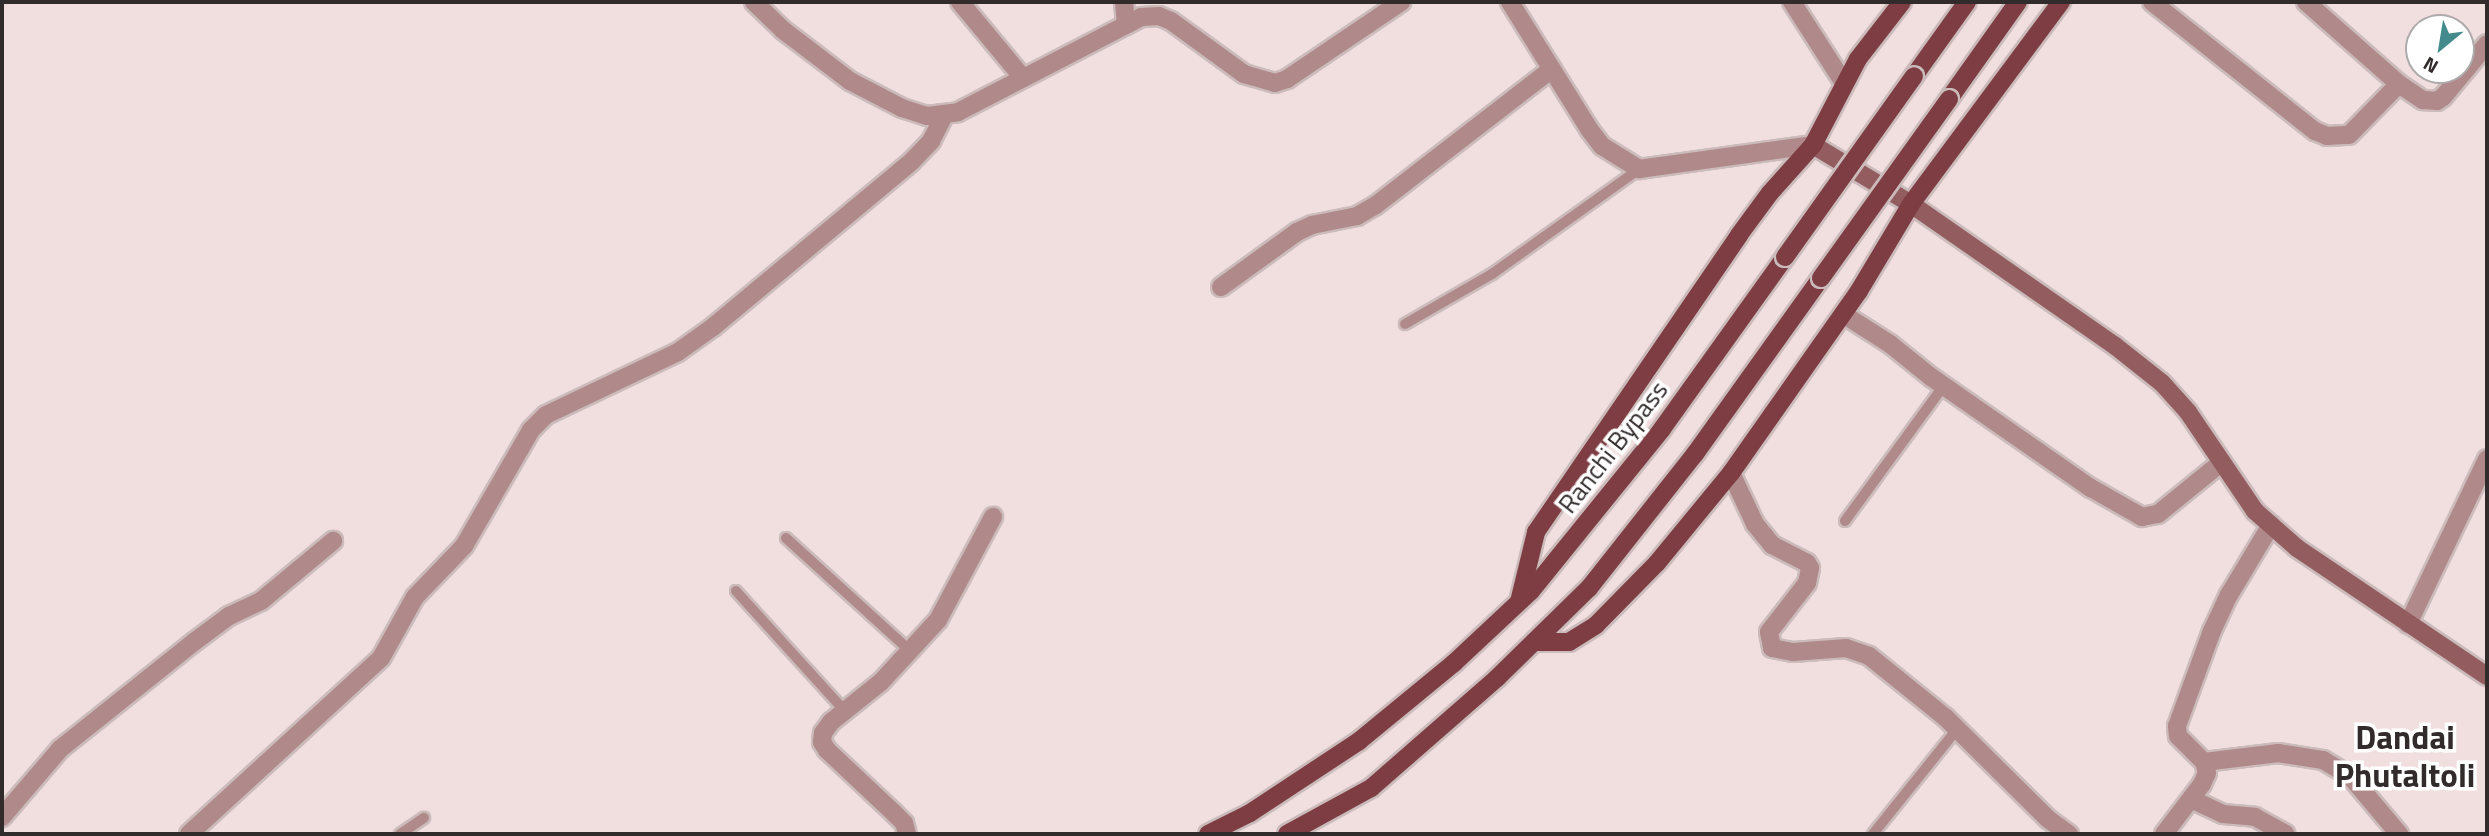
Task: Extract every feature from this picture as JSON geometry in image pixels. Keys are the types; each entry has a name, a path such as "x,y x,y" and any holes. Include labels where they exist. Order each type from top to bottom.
{"main road":[{"path":"1519,602 1536,532 1739,235 1770,193 1812,145 1844,83 1902,2"},
{"name":"Ranchi Bypass","path":"1208,834 1250,813 1359,741 1454,663 1519,602 1580,533 1662,429 1967,2"},
{"path":"1287,834 1371,788 1534,642 1589,588 1671,485 2018,2"},
{"path":"1534,642 1569,642 1596,625 1657,564 1731,473 1843,314 1911,204 2061,2"}],"street":[{"path":"754,2 783,30 850,81 902,108 927,116 944,116 958,112 1141,17 1159,16 1171,21 1244,74 1275,83 1287,79 1401,2"},
{"path":"960,2 1023,78"},
{"path":"1124,2 1126,25"},
{"path":"1510,2 1602,146 1639,169 1812,145 1911,204 2071,313 2162,383 2188,412 2255,510 2335,576 2487,676"},
{"path":"1792,2 1844,83"},
{"path":"2152,2 2315,131 2327,136 2349,135 2399,83"},
{"path":"2306,2 2399,83 2423,100 2437,101 2487,44"},
{"path":"1221,288 1297,232 1312,225 1357,216 1376,205 1552,69"},
{"path":"189,834 381,658 415,597 464,546 531,430 546,415 678,352 713,327 912,161 931,141 944,116"},
{"path":"1843,314 1890,344 2091,488 2142,517 2158,514 2222,462"},
{"path":"2408,624 2487,459"},
{"path":"1731,473 1755,524 1772,545 1807,563 1810,568 1807,583 1769,632 1772,648 1793,652 1846,648 1869,656 1957,729 2048,819 2068,834"},
{"path":"907,834 904,823 822,742 823,733 881,682 938,620 993,517"},
{"path":"2164,834 2205,778 2204,762 2183,743 2177,726 2212,631 2272,525"},
{"path":"2,817 60,749 229,616 261,601 333,541"},
{"path":"2204,762 2278,752 2323,760 2351,778 2399,834"},
{"path":"2191,799 2223,814 2246,814 2261,819 2286,834"}],"lane":[{"path":"1405,324 1492,274 1639,169"},
{"path":"1845,521 1944,385"},
{"path":"786,538 910,651"},
{"path":"736,590 845,711"},
{"path":"1873,834 1957,729"},
{"path":"400,834 424,818"}],"district":[{"name":"Dandai Phutaltoli","path":"2405,757"}]}
